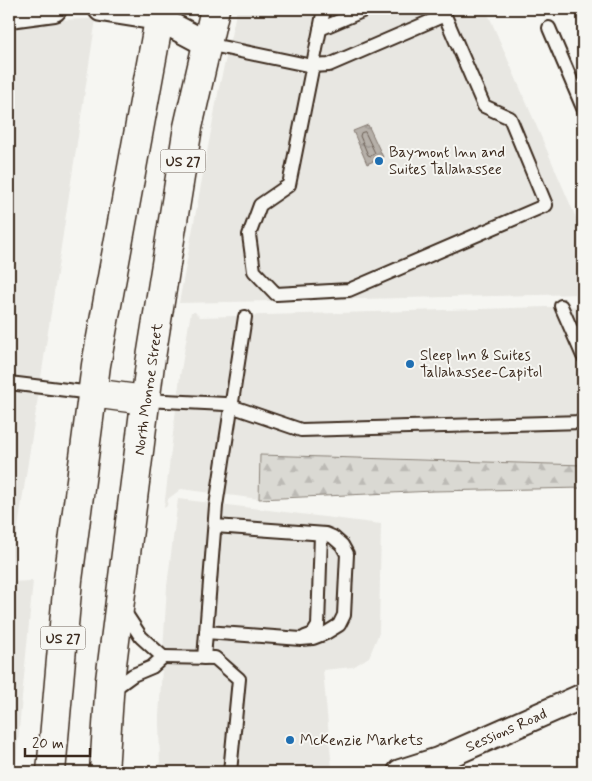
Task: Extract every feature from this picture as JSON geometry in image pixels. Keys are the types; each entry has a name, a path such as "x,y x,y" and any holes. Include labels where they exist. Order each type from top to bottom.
{"highway":[{"name":"North Monroe Street","path":"104,772 109,693 146,400 188,127 215,9"},
{"name":"US 27","path":"51,772 68,580 92,393 160,13"},
{"path":"92,393 146,400"}],"street":[{"path":"101,9 160,13 207,44"},
{"path":"9,14 39,10"},
{"name":"Sessions Road","path":"400,772 438,760 583,696"}],"lane":[{"path":"207,44 312,66 329,65 444,12 484,106 510,118 546,205 349,290 276,294 254,271 249,235 260,205 289,185 312,66 324,9"},
{"path":"320,29 367,9"},
{"path":"548,28 583,108"},
{"path":"561,306 583,356"},
{"path":"204,658 215,526 245,317"},
{"path":"9,383 92,393"},
{"path":"146,400 225,404 301,430 583,422"},
{"path":"206,632 301,639 314,638 339,625 344,615 347,554 334,537 321,534 215,526"},
{"path":"301,639 313,634 318,626 321,534"},
{"path":"120,603 141,637 163,656 215,658 239,679 230,772"},
{"path":"109,693 133,675 152,667 163,656"}],"shaded area":[{"name":"Baymont Inn and Suites Tallahassee","path":"237,9 486,9 583,234 583,294 179,303 219,88"},
{"path":"96,19 11,573 9,573 9,299 13,276 9,271 9,26 49,20"},
{"path":"583,306 583,465 260,455 259,499 181,489 168,499 167,506 164,508 180,376 191,312 195,312 200,317"},
{"path":"178,499 381,524 379,633 369,657 353,667 323,670 332,769 328,772 160,772 159,716 167,586"},
{"path":"33,581 15,772 9,772 9,582"}],"green space":[{"path":"260,455 583,465 583,488 434,491 259,499"}],"water":[{"path":"368,125 383,157 367,164 353,131"}],"place":[{"name":"Baymont Inn and Suites Tallahassee","path":"379,161"},
{"name":"Sleep Inn & Suites Tallahassee-Capitol","path":"410,364"},
{"name":"McKenzie Markets","path":"290,740"}]}
